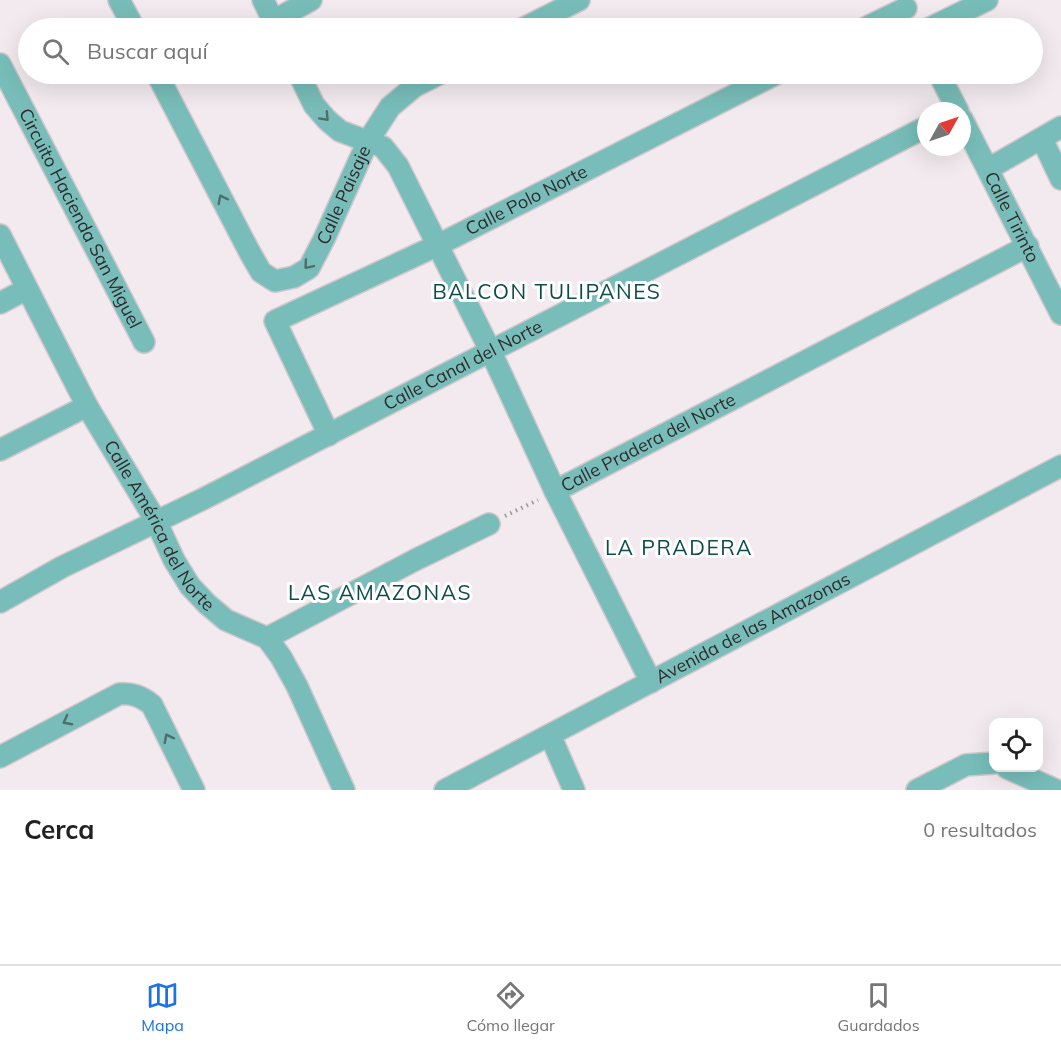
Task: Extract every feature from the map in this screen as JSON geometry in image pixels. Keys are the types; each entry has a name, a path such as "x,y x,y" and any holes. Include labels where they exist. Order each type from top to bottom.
{"street":[{"path":"119,0 129,18"},
{"path":"263,0 272,18"},
{"path":"285,18 311,0"},
{"path":"544,18 579,0"},
{"path":"950,18 987,0"},
{"path":"881,18 904,4 912,18"},
{"name":"Circuito Hacienda San Miguel","path":"0,64 144,342"},
{"name":"Calle Paisaje","path":"162,84 261,272 275,280 294,277 309,268 364,149 390,107 419,84"},
{"path":"304,84 314,105 327,120 364,149 383,147 398,166 491,352 555,491 651,682"},
{"name":"Calle Polo Norte","path":"329,435 275,321 438,245 756,84"},
{"path":"944,84 953,102"},
{"path":"988,169 1061,127"},
{"name":"Calle Canal del Norte","path":"0,602 62,567 329,435 917,132"},
{"name":"Calle Tirinto","path":"971,136 1058,300"},
{"path":"1042,139 1061,179"},
{"name":"Calle América del Norte","path":"0,235 87,406 156,521 174,560 190,586 226,620 267,638"},
{"name":"Calle Pradera del Norte","path":"555,491 1028,246"},
{"path":"0,303 27,289"},
{"path":"0,450 87,406"},
{"name":"Avenida de las Amazonas","path":"445,790 1061,466"},
{"path":"344,790 297,686 281,657 267,638 489,524"},
{"path":"0,757 119,694 129,693 144,698 152,705 194,790"},
{"path":"550,735 574,790"},
{"path":"917,790 966,765 989,763"},
{"path":"1015,772 1056,790"}],"path":[{"name":"Calle Pradera del Norte","path":"489,524 555,491"}],"district":[{"name":"BALCON TULIPANES","path":"547,292"},
{"name":"LA PRADERA","path":"679,548"},
{"name":"LAS AMAZONAS","path":"380,593"}]}
